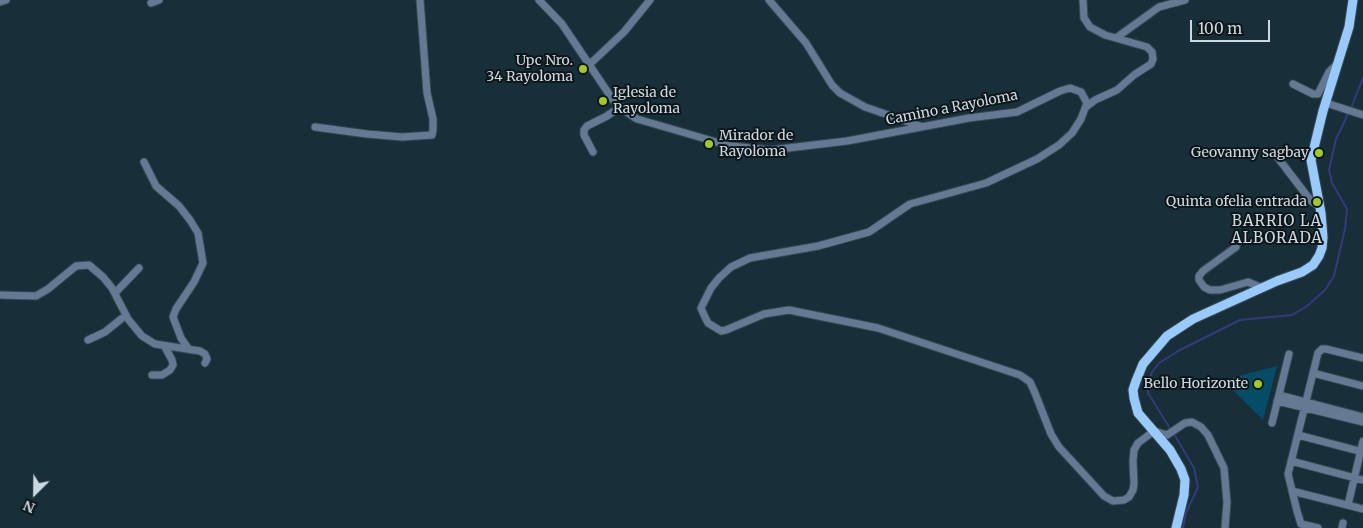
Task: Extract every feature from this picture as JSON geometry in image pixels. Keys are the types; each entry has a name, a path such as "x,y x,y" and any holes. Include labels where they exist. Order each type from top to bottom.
{"main road":[{"path":"1176,528 1184,495 1185,480 1170,450 1138,413 1133,390 1143,364 1167,336 1193,319 1302,272 1312,265 1319,256 1323,237 1310,160 1349,27 1352,0"}],"street":[{"path":"0,2 6,0"},
{"path":"151,3 159,0"},
{"path":"315,127 367,134 409,137 432,136 434,119 427,93 420,0"},
{"name":"Camino a Rayoloma","path":"539,0 562,24 620,107 637,118 730,146 771,150 847,140 920,126 1016,112 1070,88 1082,92 1087,102 1086,108"},
{"path":"590,64 624,32 650,0"},
{"path":"768,0 806,43 832,84 840,93 865,107 920,126"},
{"path":"1083,0 1084,18 1096,32 1148,47 1152,52 1153,62 1117,90 1095,100 1086,108 1072,133 1059,145 1038,159 986,183 910,204 869,232 818,246 750,258 731,267 719,278 707,293 702,308 708,323 721,331 764,314 788,310 878,328 1020,375 1030,382 1050,434 1059,447 1104,496 1113,501 1124,500 1129,497 1133,490 1133,460 1138,443 1154,431 1168,435"},
{"path":"1116,38 1159,7 1185,0"},
{"path":"1293,84 1313,94 1318,94 1329,72 1339,62"},
{"path":"1326,103 1363,115"},
{"path":"593,152 584,135 584,130 587,126 620,107"},
{"path":"1278,158 1312,201 1319,206"},
{"path":"144,162 156,186 179,206 198,233 203,263 173,317 181,338 188,348"},
{"path":"1236,247 1203,271 1199,276 1199,280 1204,287 1210,290 1220,290 1248,282 1262,288"},
{"path":"0,295 36,296 48,289 76,266 89,265 95,269 115,293 126,315 142,336 150,342 165,346 188,348 205,354 207,359 205,363"},
{"path":"115,293 138,268"},
{"path":"88,340 105,332 126,315"},
{"path":"152,375 162,375 170,370 173,365 165,346"},
{"path":"1318,528 1301,526 1288,478 1318,353 1322,349 1326,349 1363,358"},
{"path":"1272,423 1289,354"},
{"path":"1313,373 1363,386"},
{"path":"1278,398 1363,422"},
{"path":"1305,405 1363,417"},
{"path":"1168,435 1189,422 1197,425 1208,435 1217,452 1226,477 1225,528"},
{"path":"1168,435 1170,450"},
{"path":"1298,435 1362,451"},
{"path":"1348,505 1363,441"},
{"path":"1291,461 1363,480"},
{"path":"1292,491 1363,508"}],"shaded area":[{"path":"1277,366 1263,420 1223,380"}],"waterway":[{"path":"1351,108 1363,78"},
{"path":"1171,430 1148,393 1148,384 1152,372 1159,363 1178,351 1240,320 1292,315 1307,306 1325,290 1334,276 1345,229 1347,209 1332,183 1329,170 1336,139 1349,112"},
{"path":"1174,434 1194,468 1198,487 1186,513 1183,528"}],"place":[{"name":"Upc Nro. 34 Rayoloma","path":"583,69"},
{"name":"Iglesia de Rayoloma","path":"603,101"},
{"name":"Mirador de Rayoloma","path":"709,144"},
{"name":"Geovanny sagbay","path":"1319,153"},
{"name":"Quinta ofelia entrada","path":"1317,202"},
{"name":"Bello Horizonte","path":"1258,384"}],"district":[{"name":"BARRIO LA ALBORADA","path":"1277,230"}]}
